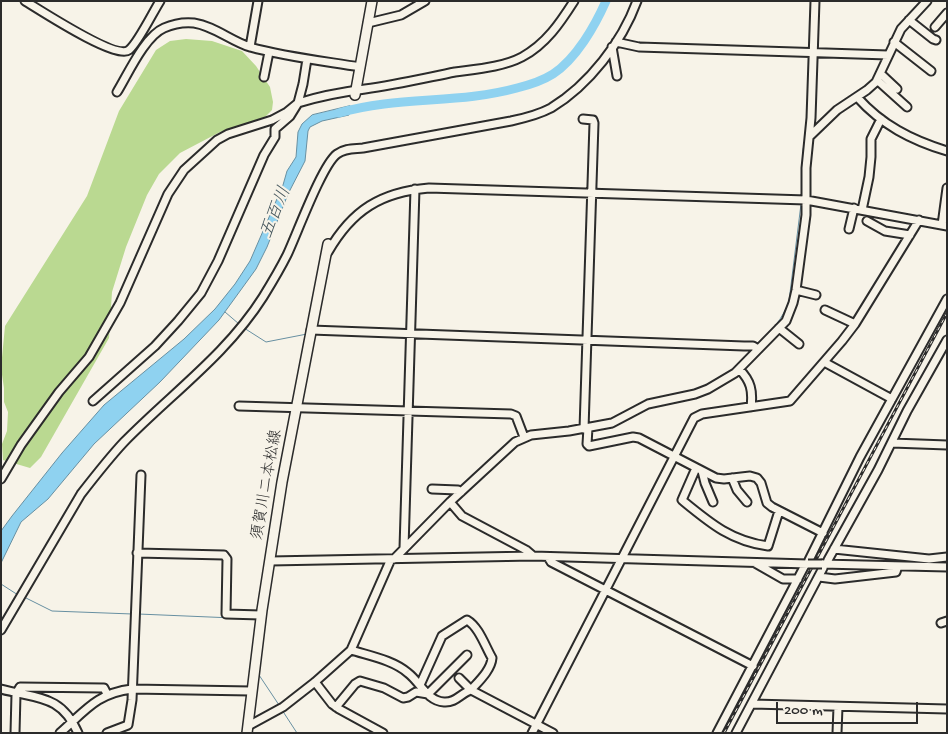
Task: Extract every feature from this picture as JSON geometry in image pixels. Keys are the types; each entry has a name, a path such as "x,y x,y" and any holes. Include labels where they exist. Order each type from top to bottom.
{"main road":[{"path":"356,92 372,1"},
{"name":"須賀川二本松線","path":"247,729 282,482 328,244"}],"street":[{"path":"25,1 91,41 122,52 128,51 160,1"},
{"path":"250,47 258,1"},
{"path":"368,23 401,15 425,1"},
{"path":"1,479 53,399 89,357 120,304 168,194 184,170 217,140 228,134 272,120 287,112 298,103 314,98 356,92 487,67 522,57 546,39 558,27 574,1"},
{"path":"1,630 81,494 125,441 216,355 262,299 286,257 326,170 337,154 346,149 363,148 440,134 538,114 560,102 590,74 614,45 637,1"},
{"path":"247,729 250,725 281,708 315,682 351,650 393,559 450,502 515,442 540,434 612,424 648,404 703,391 729,378 780,328 788,317 796,290 805,223 815,1"},
{"path":"810,136 831,115 872,87 879,77 894,42 909,20 927,1"},
{"path":"935,27 947,13"},
{"path":"152,15 163,28"},
{"path":"909,20 936,40"},
{"path":"117,92 146,45 163,28 182,23 195,23 250,47 269,52 360,67"},
{"path":"894,42 932,71"},
{"path":"614,45 888,55"},
{"path":"614,45 617,76"},
{"path":"264,77 269,52"},
{"path":"93,401 155,346 201,293 218,261 264,155 275,137 275,129 290,116 298,103 307,59"},
{"path":"879,77 897,89"},
{"path":"879,77 907,107"},
{"path":"857,97 881,119 911,138 947,151"},
{"path":"583,119 593,120 594,124 587,341 586,429 589,446 635,437 716,478 750,476 757,478 761,482 767,503 823,533"},
{"path":"862,210 869,177 871,138 881,119"},
{"path":"327,255 344,227 363,209 390,195 414,189 447,188 806,200 944,225 947,188"},
{"path":"404,548 414,189"},
{"path":"849,229 854,208"},
{"path":"532,733 694,418 698,415 790,402 855,324 919,220"},
{"path":"867,221 885,231 910,235"},
{"path":"796,290 816,295"},
{"path":"717,733 807,564 860,457 947,299"},
{"path":"825,310 855,324"},
{"path":"780,328 799,344"},
{"path":"311,330 752,346 758,349"},
{"path":"736,733 824,564 834,549 947,340"},
{"path":"824,362 892,399"},
{"path":"739,369 748,379 752,389 751,407"},
{"path":"239,406 298,406 511,414 516,416 524,438"},
{"path":"892,443 947,445"},
{"path":"699,469 682,500 721,531 741,540 768,546 779,511"},
{"path":"699,469 713,502"},
{"path":"107,733 128,725 132,700 141,475"},
{"path":"732,478 737,490 747,502"},
{"path":"432,489 458,490 461,492"},
{"path":"450,502 462,516 526,550 533,556"},
{"path":"834,549 929,559 947,557"},
{"path":"137,552 224,556 227,559 226,614 262,615"},
{"path":"270,561 533,556 947,567"},
{"path":"548,557 551,562 753,666"},
{"path":"754,562 783,579 798,579"},
{"path":"818,577 835,579 896,572 898,566"},
{"path":"351,650 400,667 428,694 437,700 449,702 471,690 487,671 492,660 471,623 467,620 442,636 420,685"},
{"path":"428,694 467,655"},
{"path":"459,678 471,690 553,733"},
{"path":"336,707 353,686 360,681 384,688 403,698 416,692 428,694"},
{"path":"315,682 336,707 383,733"},
{"path":"15,733 16,694 19,687 104,688 107,694"},
{"path":"1,689 56,703 73,722 78,733"},
{"path":"60,733 107,694 132,690 251,691"},
{"path":"752,704 947,709"},
{"path":"837,733 838,706"}],"green space":[{"path":"186,39 212,41 242,51 256,66 270,87 273,102 272,110 265,117 220,132 180,153 159,174 147,195 126,247 112,292 109,338 41,457 30,468 3,460 2,444 7,431 8,412 4,402 1,368 5,326 87,196 119,111 156,50 170,41"}],"water":[{"path":"350,106 349,115 322,121 310,127 305,161 288,194 267,247 256,269 219,320 160,382 94,444 48,499 21,522 1,563 1,531 62,453 104,405 184,339 215,309 235,284 250,261 283,185 287,171 296,157 298,132 302,124 312,115"}],"waterway":[{"name":"五百川","path":"339,113 383,104 495,93 540,81 561,68 577,51 606,1"},
{"path":"886,51 897,31 922,1"},
{"path":"873,80 883,58"},
{"path":"839,105 852,96"},
{"path":"816,124 828,114"},
{"path":"800,196 802,194 803,150 806,134"},
{"path":"757,344 776,325 789,301 801,204 798,203"},
{"path":"225,312 239,324"},
{"path":"244,328 266,342 307,334"},
{"path":"1,584 18,595"},
{"path":"24,597 52,611 132,614"},
{"path":"138,614 257,619"},
{"path":"259,675 279,705"},
{"path":"282,710 297,733"}],"railway":[{"path":"724,733 947,313"}]}
